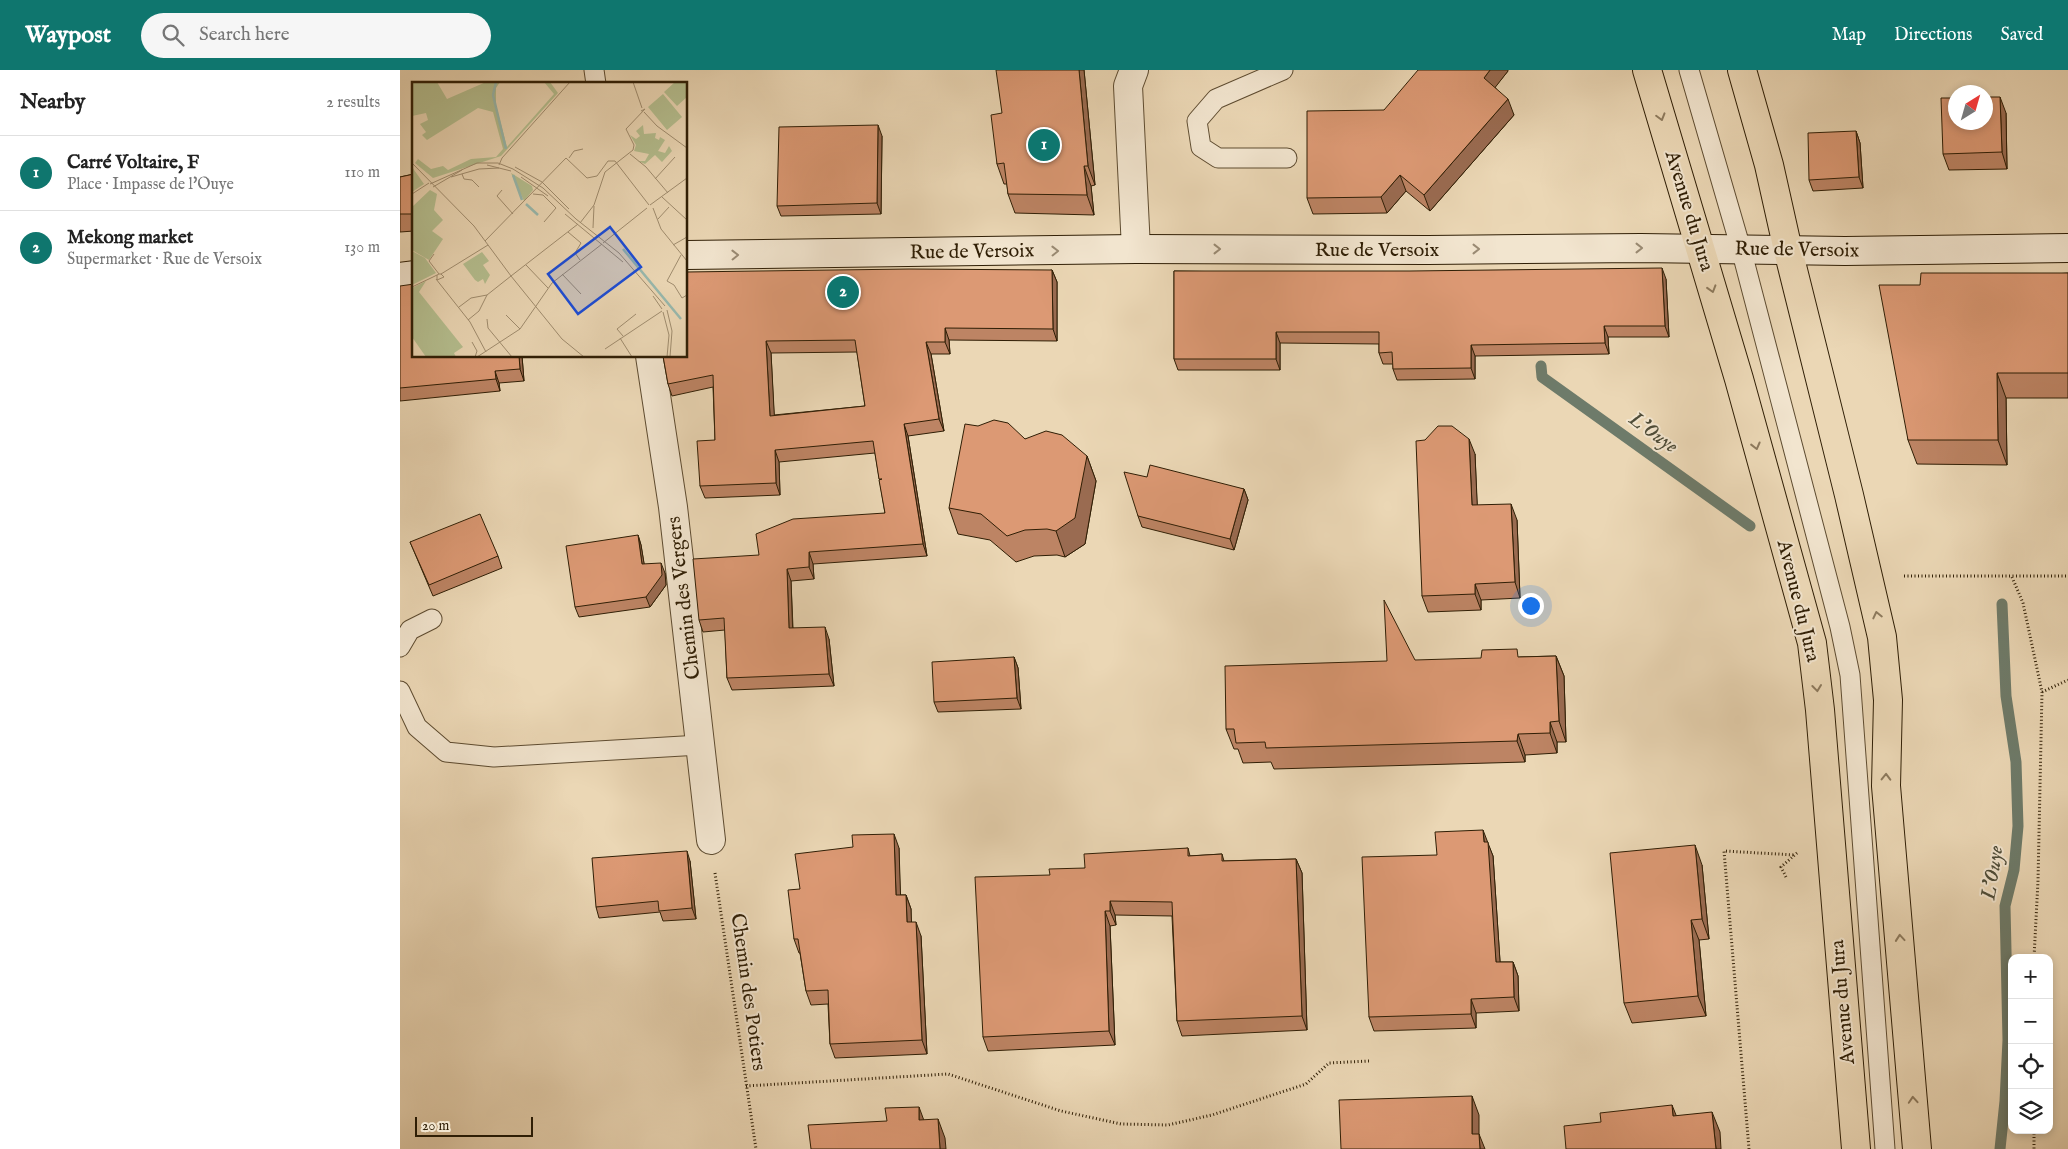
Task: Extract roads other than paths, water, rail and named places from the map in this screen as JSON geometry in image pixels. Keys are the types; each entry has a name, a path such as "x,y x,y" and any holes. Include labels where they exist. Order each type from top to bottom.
{"main road":[{"name":"Avenue du Jura","path":"1647,70 1739,379 1812,643 1820,710 1856,1149"},
{"path":"1742,70 1769,165 1788,250 1850,495 1882,637 1888,700 1886,786 1917,1149"}],"street":[{"path":"1134,70 1128,86 1136,249"},
{"name":"Rue de Versoix","path":"688,255 1136,249 1700,248 1844,251 2068,248"},
{"name":"Chemin des Vergers","path":"650,358 673,507 711,840"}],"lane":[{"path":"1283,70 1216,99 1197,121 1201,147 1218,158 1287,158"},
{"path":"1689,70 1742,249 1840,627 1850,675 1885,1149"},
{"path":"400,647 410,630 432,619"},
{"path":"400,691 418,727 446,752 494,757 700,744"}],"waterway":[{"name":"L'Ouye","path":"1541,366 1542,377 1750,526"},
{"name":"L'Ouye","path":"2000,1149 2008,1040 2005,906 2014,870 2018,826 2016,762 2006,696 2002,604"}],"place":[{"name":"Carré Voltaire, F","path":"1044,145"},
{"name":"Mekong market","path":"843,292"}]}
